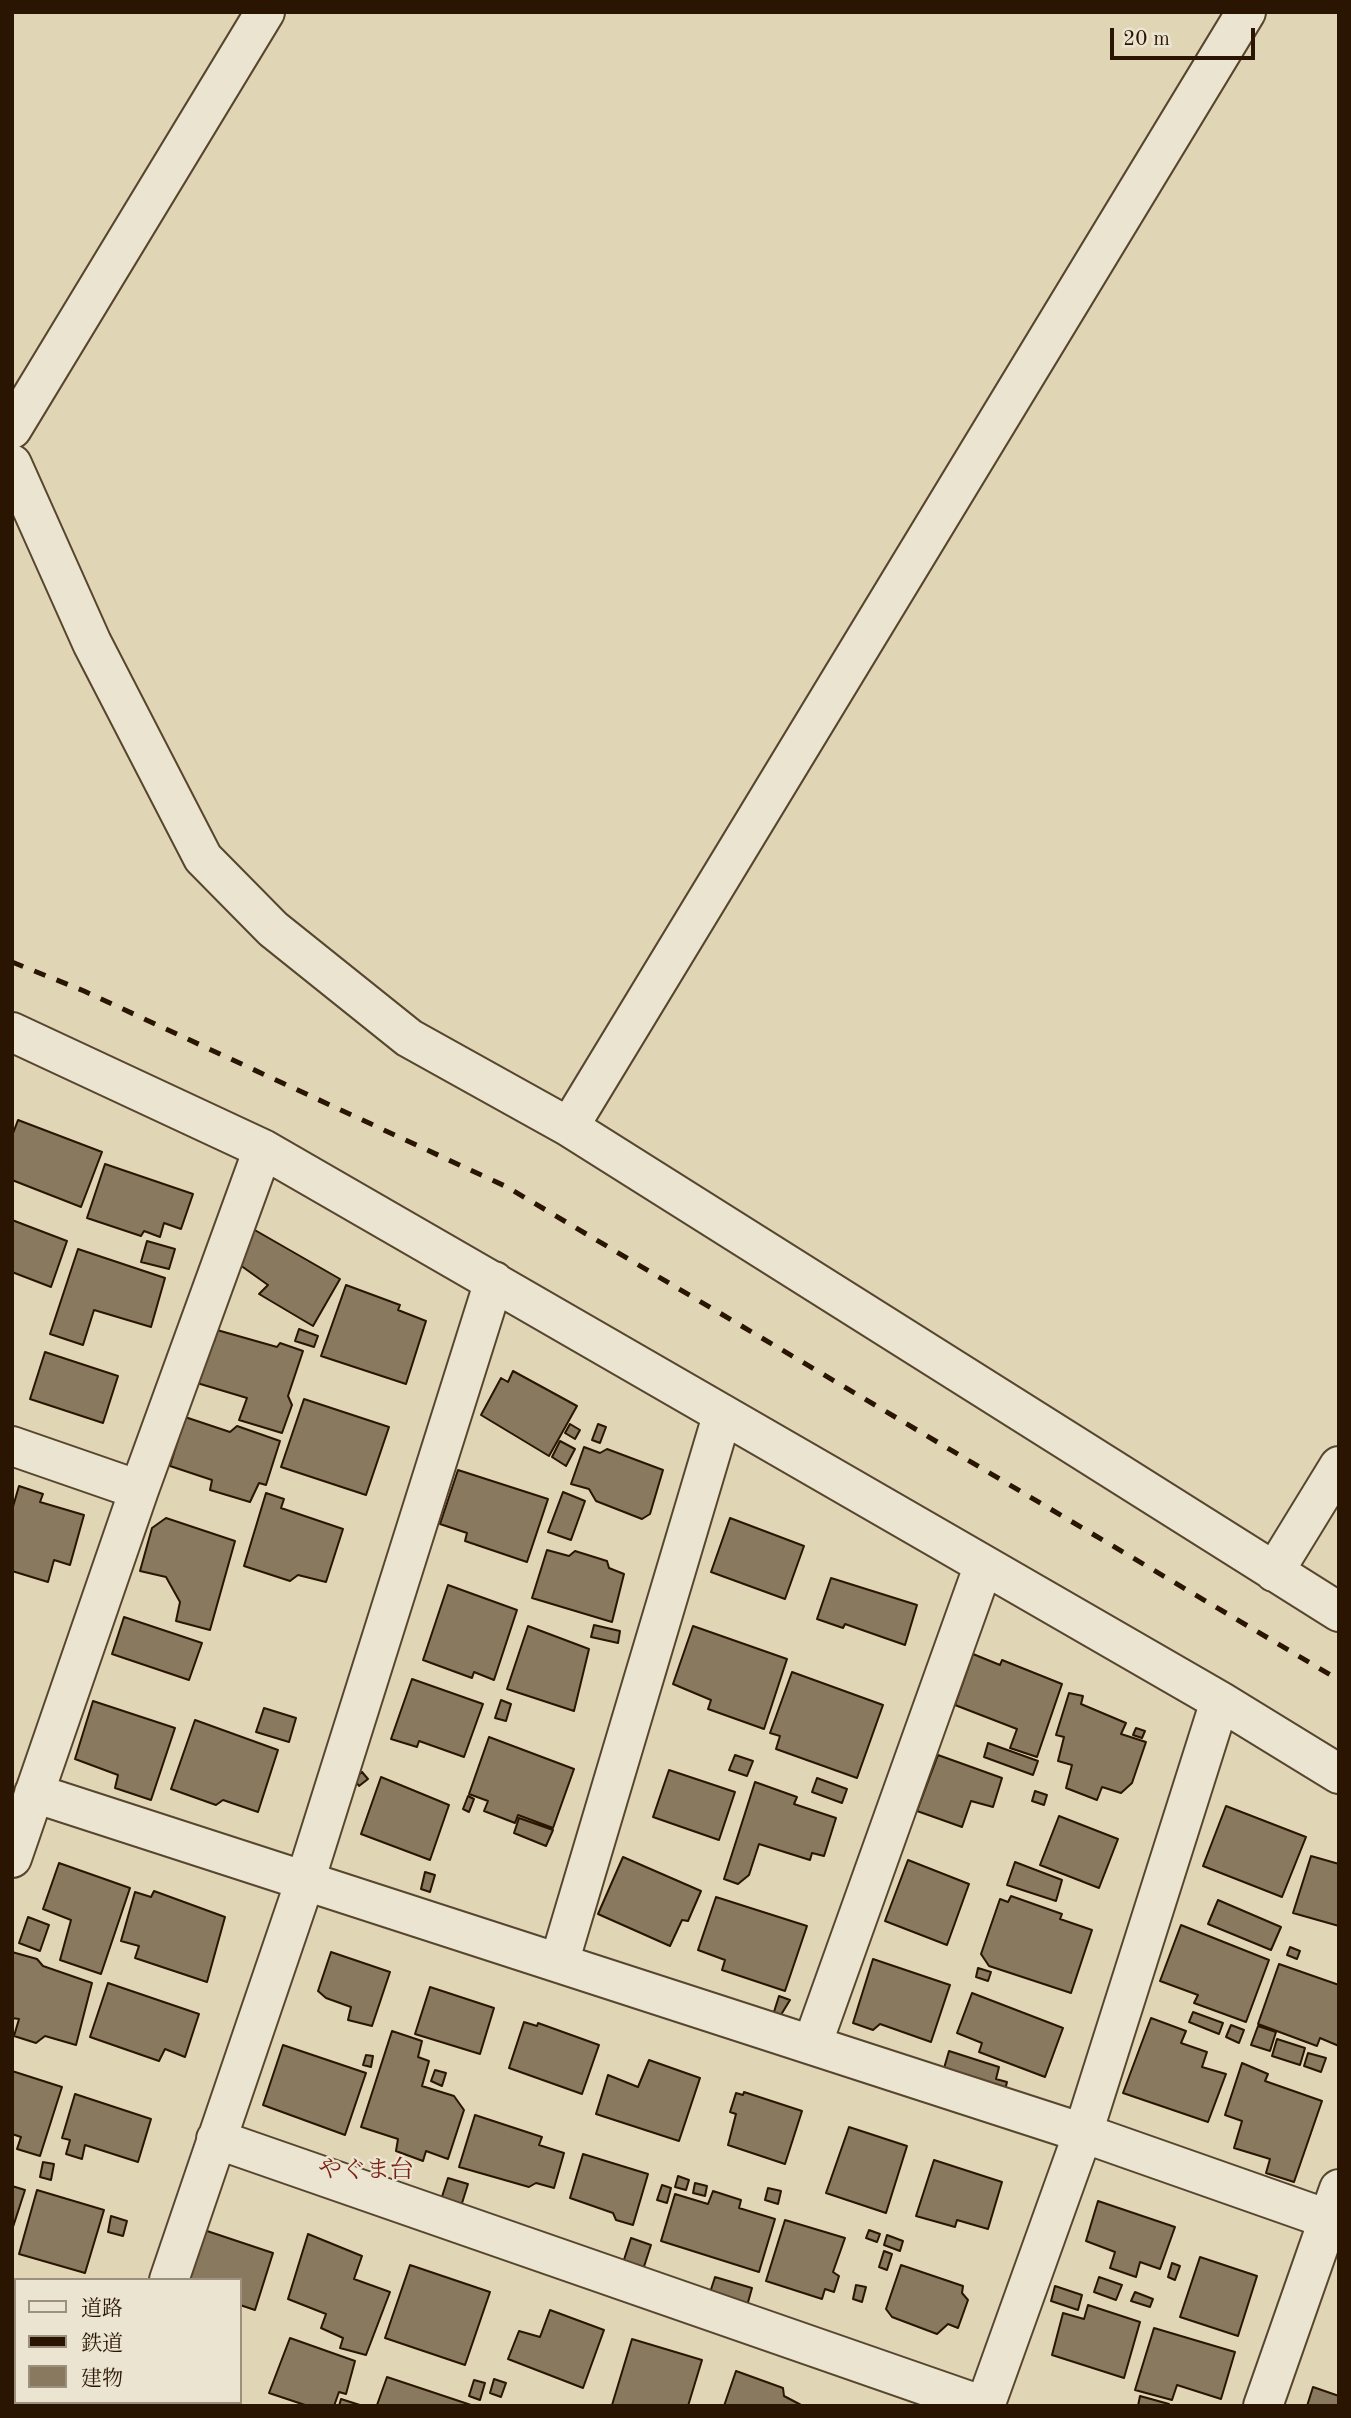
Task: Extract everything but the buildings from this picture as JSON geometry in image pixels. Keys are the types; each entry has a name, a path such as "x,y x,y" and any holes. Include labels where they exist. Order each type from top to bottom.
{"street":[{"path":"12,429 265,12"},
{"path":"569,1127 1246,12"},
{"path":"12,464 92,643 203,858 273,929 409,1038 569,1127 1339,1612"},
{"path":"12,1032 263,1149 983,1567 1220,1701 1339,1774"},
{"path":"12,1858 139,1490 263,1149"},
{"path":"170,2278 305,1881 494,1281"},
{"path":"559,1963 722,1416"},
{"path":"12,1446 139,1490"},
{"path":"1274,1572 1339,1466"},
{"path":"812,2045 983,1567"},
{"path":"216,2139 985,2406 1083,2133 1220,1701"},
{"path":"34,1793 1083,2133 1335,2211 1263,2406"}],"railway":[{"path":"12,962 84,991 507,1187 1339,1680"}],"district":[{"name":"やぐま台","path":"366,2171"}]}
